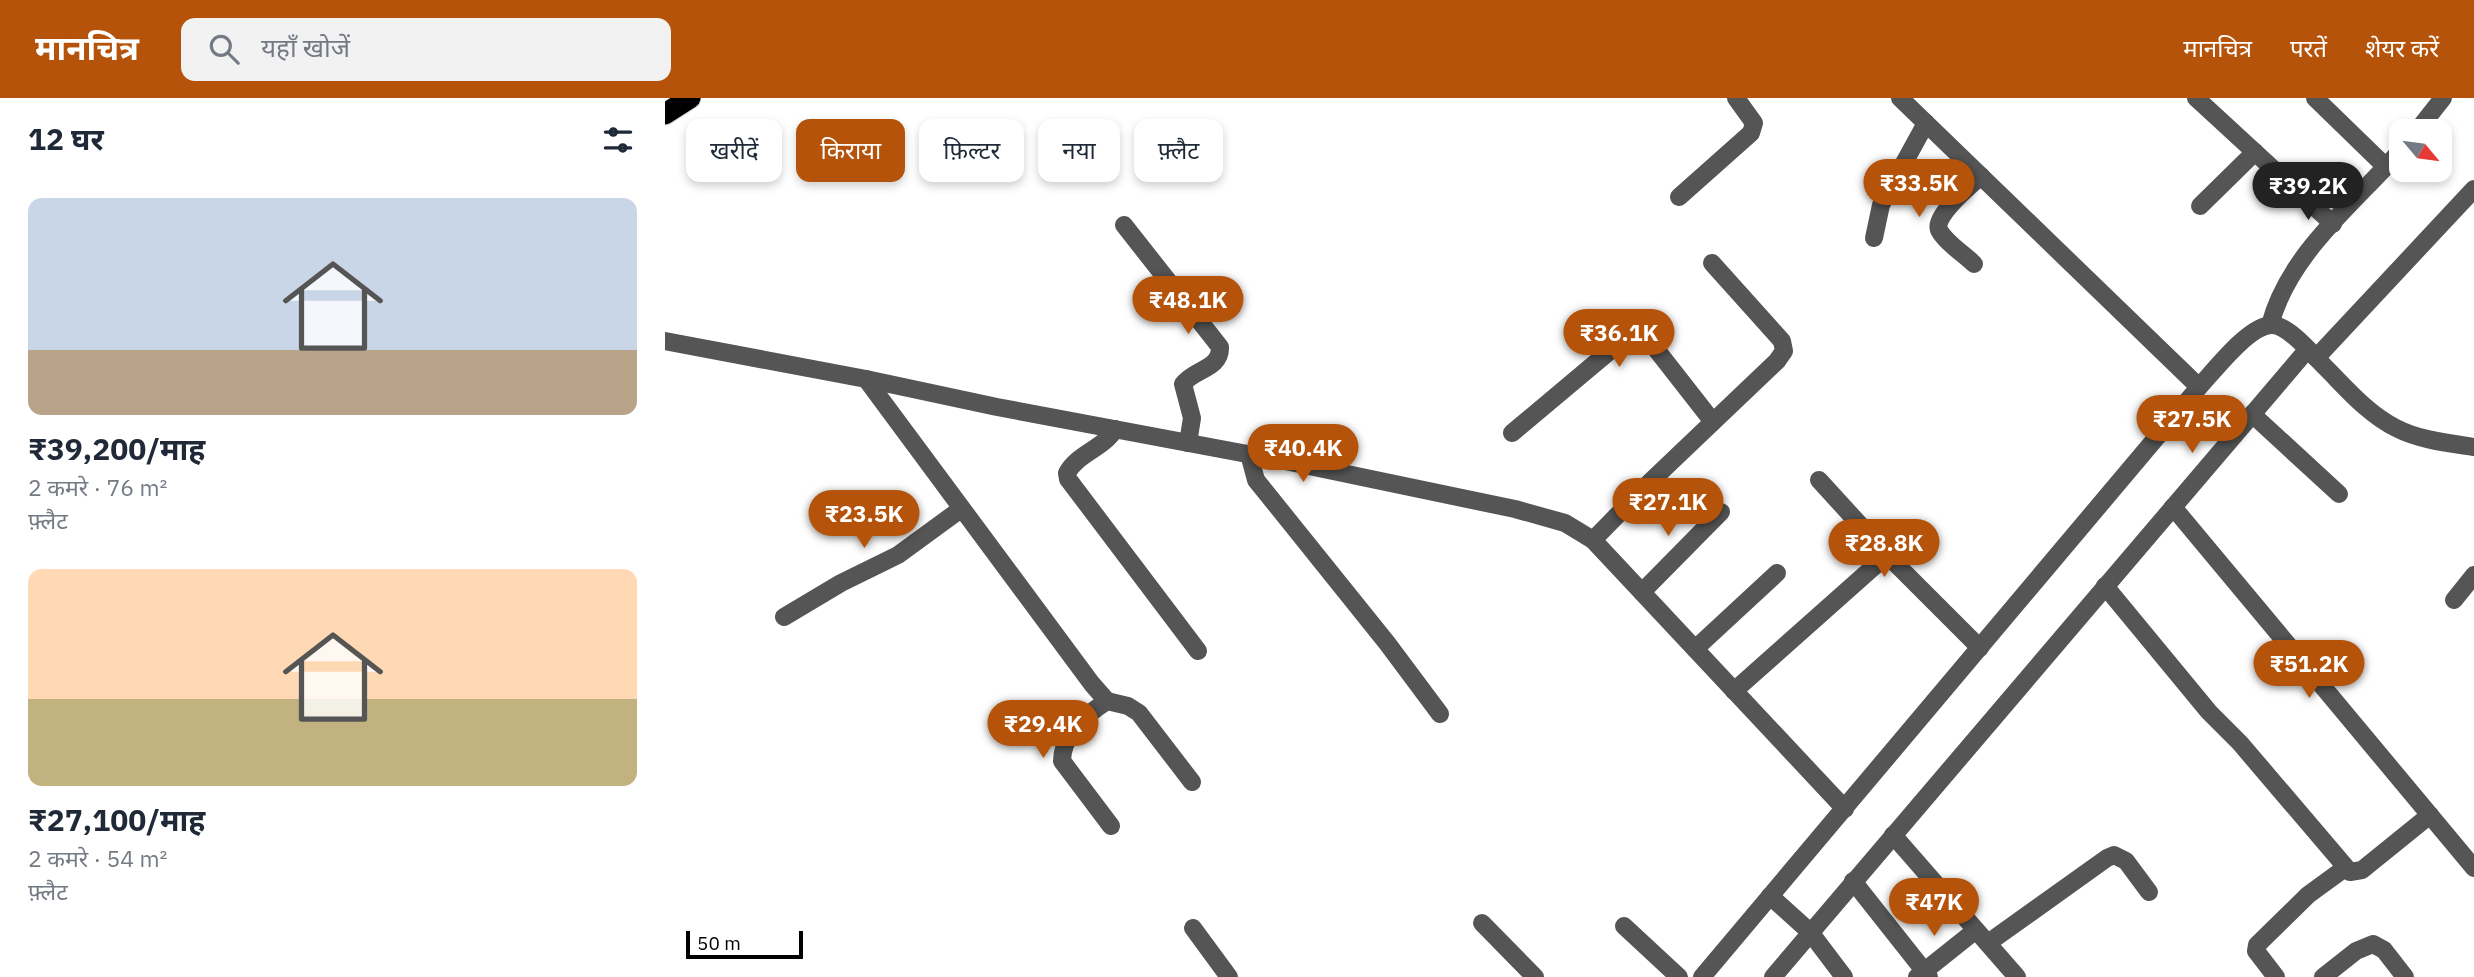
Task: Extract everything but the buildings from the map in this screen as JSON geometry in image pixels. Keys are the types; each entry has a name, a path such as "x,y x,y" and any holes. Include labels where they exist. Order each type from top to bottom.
{"highway":[{"path":"665,114 690,98"}],"street":[{"path":"1679,197 1751,133 1753,123 1736,98"},
{"path":"1900,98 2199,387"},
{"path":"2196,98 2333,224"},
{"path":"2315,98 2386,167"},
{"path":"2426,119 2443,98"},
{"path":"1874,238 1876,220 1884,198 1926,123"},
{"path":"2200,206 2255,152"},
{"path":"2270,325 2274,307 2289,278 2313,245 2389,164"},
{"path":"1975,264 1943,234 1938,221 1981,176"},
{"path":"1773,977 1805,928 1853,881 2252,414 2474,189"},
{"path":"1124,225 1220,347 1216,362 1186,379 1183,384 1192,418 1188,443"},
{"path":"1593,540 1777,361 1785,348 1712,263"},
{"path":"1702,977 1776,901 1845,809 2199,387 2245,338 2259,328 2270,325 2287,330 2358,401 2396,428 2423,438 2474,447"},
{"path":"1512,433 1630,334 1636,332 1645,335 1713,422"},
{"path":"665,341 1249,454 1546,517 1580,530 1593,540 1845,809"},
{"path":"866,379 1092,684 1107,701 1128,706 1139,713 1192,782"},
{"path":"2252,414 2339,494"},
{"path":"1115,429 1104,443 1073,464 1067,473 1067,479 1198,651"},
{"path":"1249,454 1257,480 1440,714"},
{"path":"1819,480 1887,555 1980,648"},
{"path":"2173,507 2474,868"},
{"path":"784,617 841,583 898,555 961,509"},
{"path":"1642,592 1721,512"},
{"path":"1734,691 1887,555"},
{"path":"1695,649 1777,573"},
{"path":"2454,600 2474,575"},
{"path":"2105,586 2209,712 2240,743 2345,868 2354,873 2363,870 2430,815"},
{"path":"1107,701 1079,723 1063,750 1062,761 1111,826"},
{"path":"1893,835 2017,977"},
{"path":"1853,881 1923,975 2114,855 2126,861 2149,892"},
{"path":"2276,977 2257,953 2257,944 2308,895 2345,868"},
{"path":"1776,901 1805,928 1844,977"},
{"path":"1482,923 1535,977"},
{"path":"1624,926 1679,977"},
{"path":"1193,928 1229,977"},
{"path":"2323,977 2356,951 2374,944 2385,950 2405,977"}]}
